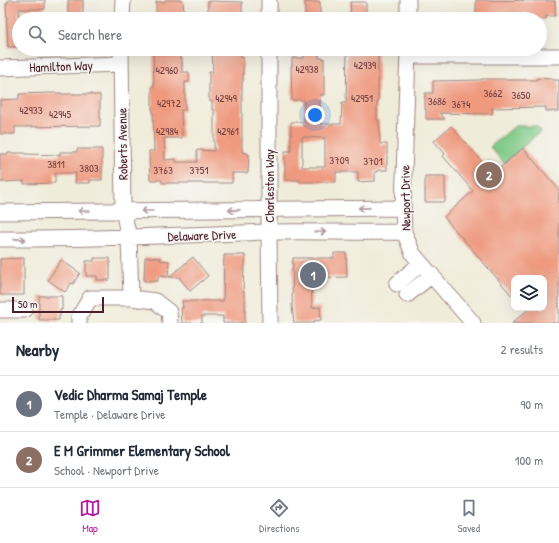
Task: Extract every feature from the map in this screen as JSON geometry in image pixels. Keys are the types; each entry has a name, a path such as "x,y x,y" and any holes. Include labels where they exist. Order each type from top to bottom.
{"street":[{"path":"122,12 123,0"},
{"path":"269,0 269,12"},
{"path":"408,0 408,12"},
{"name":"Roberts Avenue","path":"122,56 123,211 129,237 131,298"},
{"name":"Charleston Way","path":"269,56 270,323"},
{"name":"Newport Drive","path":"408,56 403,208 404,232 413,254 473,323"},
{"path":"547,56 559,56"},
{"name":"Hamilton Way","path":"0,68 121,64"},
{"name":"Delaware Drive","path":"0,212 403,208"},
{"name":"Delaware Drive","path":"0,239 40,240 269,232 404,232"},
{"path":"397,284 421,263"},
{"path":"407,295 432,275"},
{"path":"78,323 79,317 90,298 131,298 155,300 169,312 170,323"},
{"path":"0,310 25,310"}],"green space":[{"path":"515,126 536,126 541,131 504,163 490,147"}],"building":[{"path":"8,0 45,0 45,9 19,9 19,12 12,12 12,47 8,47 6,3 8,3"},
{"path":"68,0 83,0 83,12 68,12"},
{"path":"165,0 183,0 184,12 156,12 156,2 165,2"},
{"path":"476,0 555,1 555,16 547,16 547,12 476,12"},
{"path":"208,1 242,2 242,12 208,12"},
{"path":"305,2 320,2 320,12 305,12"},
{"path":"350,2 366,2 366,12 351,12"},
{"path":"153,56 180,56 180,58 182,58 182,72 189,72 189,82 185,82 185,110 181,110 182,138 164,138 165,160 176,159 176,162 197,162 197,150 214,151 214,110 212,110 212,101 209,101 209,72 213,72 212,56 243,57 242,152 249,154 248,173 232,173 232,183 162,183 162,180 150,180 149,151 154,151 152,86 154,86"},
{"path":"319,56 319,58 324,58 324,95 320,95 320,124 341,124 342,103 346,103 347,56 378,56 377,120 379,120 380,144 387,144 387,170 378,170 375,172 375,181 358,182 358,172 336,172 336,182 300,182 300,180 285,180 285,151 291,151 291,122 304,122 304,100 292,100 292,58","holes":["302,137 325,138 325,167 302,167"]},
{"path":"537,78 559,80 559,111 546,111 546,107 492,108 492,114 439,113 445,119 426,119 425,93 433,93 433,81 481,79 537,80"},
{"path":"48,93 100,95 100,126 15,127 15,134 0,134 0,100 19,99 19,94"},
{"path":"451,126 493,174 523,148 559,190 559,323 512,323 526,311 547,311 547,275 511,275 511,295 444,217 473,191 443,156 445,154 434,141"},
{"path":"77,149 102,149 102,180 90,180 90,183 75,183 76,173 55,173 55,183 24,184 24,181 0,182 0,154 25,153 60,155 60,152 77,152"},
{"path":"425,176 445,176 445,202 425,202"},
{"path":"334,253 346,253 347,277 311,278 312,308 320,307 321,320 314,321 314,323 294,323 292,306 293,258 334,258"},
{"path":"224,255 245,255 243,291 245,298 245,323 223,323 223,316 202,316 202,323 182,323 182,301 223,301"},
{"path":"145,257 161,258 160,260 169,261 168,277 158,276 158,281 144,281"},
{"path":"193,257 208,276 190,291 179,277 169,277"},
{"path":"24,258 24,295 0,295 0,259"},
{"path":"94,258 110,258 110,280 97,280 97,276 86,276 86,261 94,261"},
{"path":"61,260 80,273 73,284 71,283 65,292 48,280"},
{"path":"39,296 62,296 62,310 60,310 59,320 39,320"}],"place":[{"name":"E M Grimmer Elementary School","path":"489,175"},
{"name":"Vedic Dharma Samaj Temple","path":"313,275"}]}
